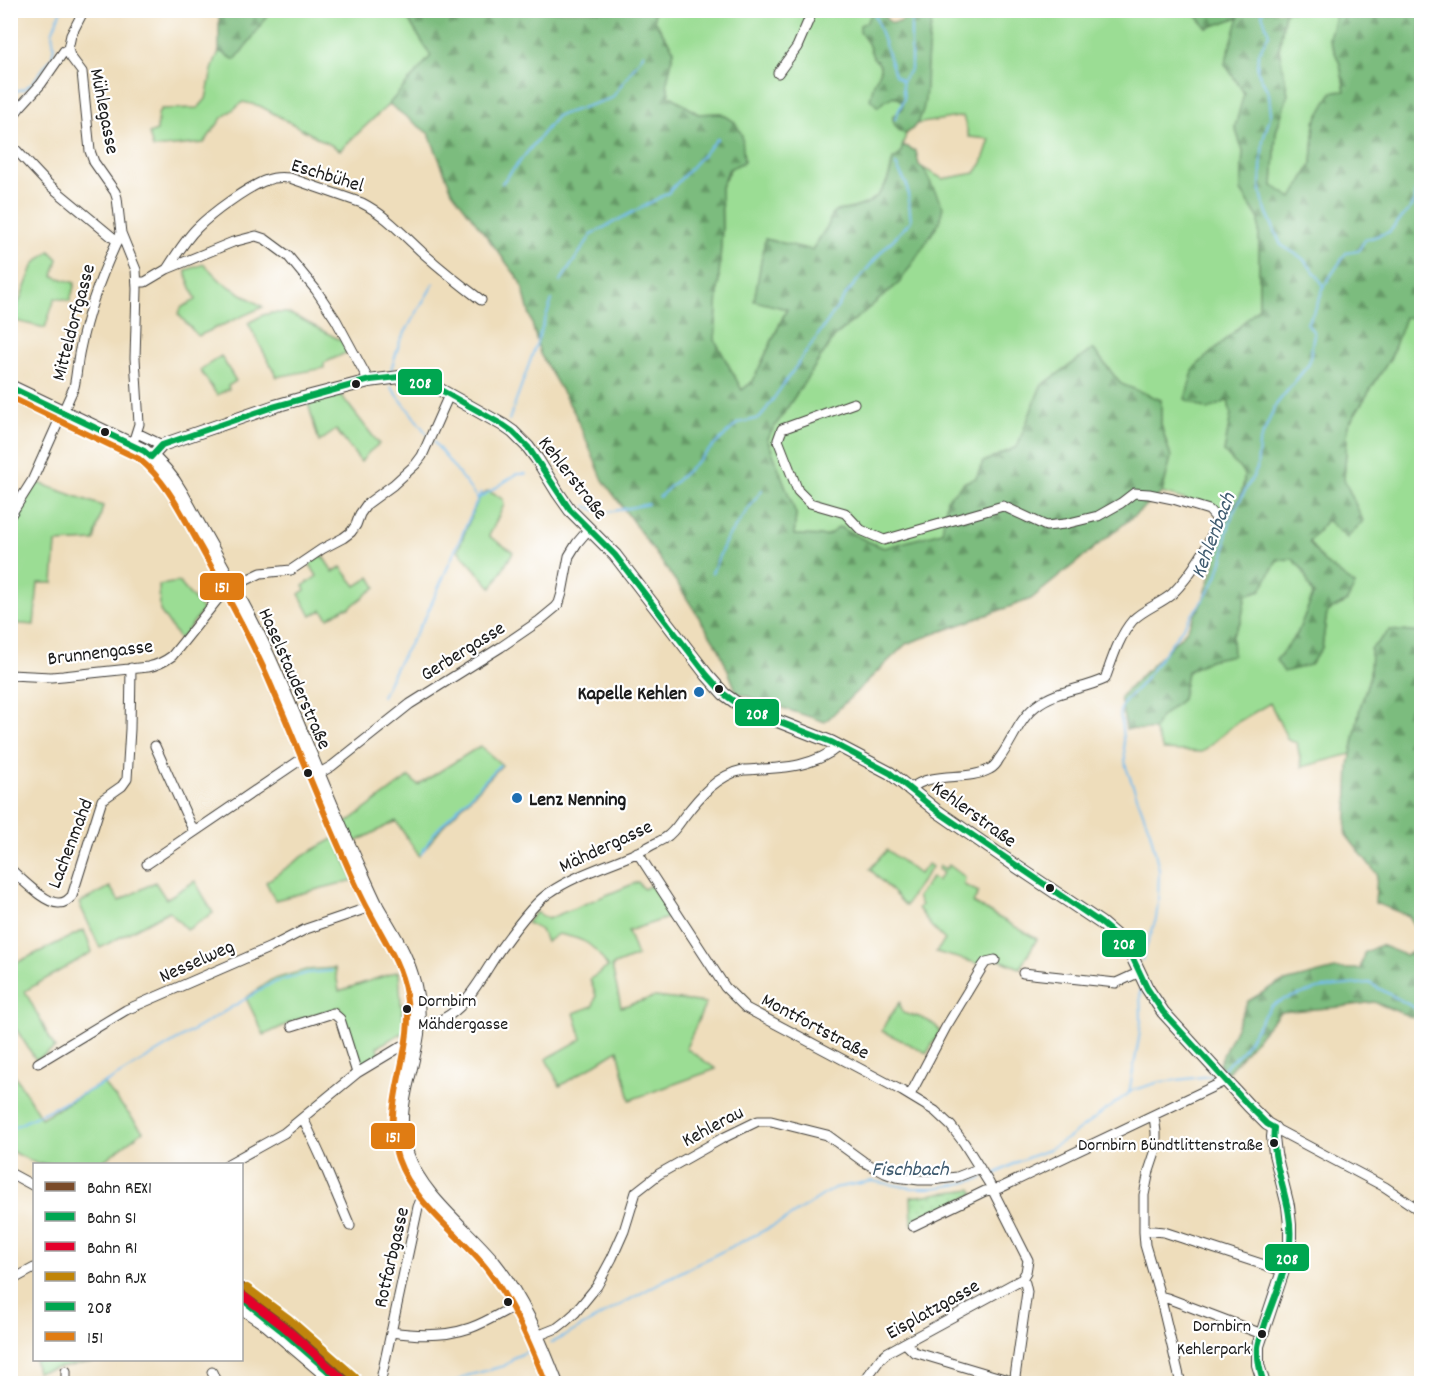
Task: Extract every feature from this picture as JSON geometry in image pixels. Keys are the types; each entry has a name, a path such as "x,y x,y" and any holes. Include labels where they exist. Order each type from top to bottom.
{"main road":[{"name":"Haselstauderstraße","path":"10,387 63,413 135,439 172,479 232,587 267,655 376,905 411,972 418,1024 400,1111 403,1146 412,1168 427,1192 492,1262 520,1303 537,1336 555,1383"}],"street":[{"name":"Mühlegasse","path":"84,10 70,34 68,49 70,56 82,72 90,151 94,162 117,198 119,237 133,260 136,270 135,358 139,424 135,439"},
{"path":"778,73 797,47 813,10"},
{"path":"10,120 41,84 64,51 68,49"},
{"path":"10,146 47,183 119,237"},
{"name":"Eschbühel","path":"166,269 190,235 218,210 267,179 280,177 290,178 373,209 446,274 481,300"},
{"path":"137,282 146,282 166,269 233,242 256,236 265,239 288,256 322,298 369,381 275,406 162,445 151,457"},
{"name":"Mitteldorfgasse","path":"10,516 32,480 74,387 80,350 100,279 119,237"},
{"name":"Kehlerstraße","path":"369,381 400,377 437,388 503,425 528,447 558,493 588,530 615,555 724,694 742,706 839,746 890,773 937,811 1101,923 1128,948 1147,988 1163,1012 1257,1115 1274,1128"},
{"name":"Brunnengasse","path":"10,675 51,677 158,665 166,661 221,595 232,587 261,573 291,570 351,532 363,508 393,485 422,456 449,395"},
{"path":"854,403 782,429 778,440 798,491 810,503 845,513 861,531 884,540 1003,506 1046,526 1065,524 1098,516 1134,493 1173,499 1209,510 1216,518 1214,528 1191,572 1172,594 1133,620 1124,633 1105,679 1051,696 1035,706 992,769 970,775 946,776 929,780 910,789"},
{"path":"135,439 162,445"},
{"name":"Gerbergasse","path":"318,774 332,766 410,704 501,647 556,608 562,593 569,556 588,530"},
{"name":"Lachenmahd","path":"10,869 48,900 60,903 72,896 102,800 122,786 127,779 132,668"},
{"path":"155,746 194,832"},
{"name":"Mähdergasse","path":"418,1024 429,1024 448,1017 464,1004 502,947 547,894 564,884 664,839 701,796 722,778 743,770 798,765 820,759 839,746"},
{"path":"147,864 309,754"},
{"name":"Montfortstraße","path":"637,852 725,987 746,1008 910,1095 951,1126 964,1143 991,1186 1028,1260 1024,1275 1027,1292 1016,1383"},
{"name":"Nesselweg","path":"38,1063 126,1010 271,947 306,929 376,905"},
{"path":"910,1095 946,1027 983,966 995,960"},
{"path":"1023,973 1116,983 1140,972"},
{"path":"292,1026 333,1013 340,1018 357,1073"},
{"path":"230,1163 284,1133 357,1073 402,1046 414,1046"},
{"path":"913,1226 986,1191 991,1186 1000,1188 1226,1081"},
{"path":"1154,1116 1156,1150 1144,1195 1144,1232 1181,1383"},
{"path":"303,1118 350,1226"},
{"name":"Kehlerau","path":"537,1336 557,1328 566,1321 597,1287 624,1231 636,1192 659,1174 758,1121 771,1121 827,1135 864,1162 896,1177 932,1180 957,1177 981,1170"},
{"path":"1264,1383 1257,1357 1290,1242 1288,1206 1275,1154 1274,1128 1385,1187 1422,1212"},
{"path":"10,1173 33,1185"},
{"name":"Rotfarbgasse","path":"380,1383 418,1207 427,1192"},
{"path":"1144,1232 1164,1232 1283,1270"},
{"path":"10,1281 33,1269"},
{"name":"Eisplatzgasse","path":"862,1383 881,1358 1024,1275"},
{"path":"1160,1296 1262,1334"},
{"name":"Rotfarbgasse","path":"392,1332 415,1335 454,1332 471,1328 520,1303"},
{"path":"243,1311 274,1333 334,1383"},
{"path":"905,1343 914,1352 1016,1383"},
{"path":"66,1371 66,1383"},
{"path":"212,1372 217,1383"}],"green space":[{"path":"219,10 270,11 235,60 219,51"},
{"path":"270,11 403,11 431,56 389,104 340,150 260,106 243,102 222,118 204,143 153,148 149,134 157,131 158,114 161,109 198,108 206,99 219,51 235,59"},
{"path":"403,11 654,11 654,20 674,50 667,82 669,95 698,114 721,113 735,122 742,135 744,162 729,169 721,187 722,228 715,340 742,390 753,381 787,309 754,301 765,239 812,250 835,211 854,208 876,197 886,183 893,159 900,155 903,145 916,151 919,165 923,168 943,207 939,223 900,282 835,336 767,438 796,514 794,535 827,536 839,527 884,548 942,532 947,499 965,482 976,478 983,462 1017,447 1041,386 1093,349 1121,384 1161,400 1161,425 1171,457 1162,493 1031,599 906,644 825,722 737,693 719,649 679,586 603,480 574,412 540,354 521,282 452,191 429,134 389,104 431,56"},
{"path":"654,11 873,11 860,32 868,43 873,57 880,65 880,72 874,83 884,101 894,96 902,102 902,109 893,116 897,127 906,134 900,156 892,162 886,184 874,198 857,207 835,211 812,250 765,239 787,308 753,381 742,390 715,340 722,228 721,187 742,146 742,135 721,113 698,114 669,95 667,82 674,50 654,20"},
{"path":"873,11 885,11 886,19 892,23 900,22 909,11 934,11 923,111 914,128 906,134 896,127 893,119 893,116 902,109 900,100 894,96 878,107 870,99 874,83 880,72 880,65 873,57 868,43 860,32 860,25 867,22"},
{"path":"934,11 1193,11 1207,28 1240,16 1225,64 1245,93 1235,127 1243,151 1241,191 1259,219 1259,308 1236,330 1228,400 1231,415 1224,452 1244,473 1244,481 1238,499 1221,519 1217,509 1162,493 1171,457 1161,425 1161,400 1121,384 1093,349 1041,386 1017,447 983,462 976,479 965,482 942,532 884,548 869,542 827,536 794,535 796,514 767,438 835,336 900,282 931,184 923,168 943,179 975,173 982,163 990,139 969,137 963,116 916,124 924,102"},
{"path":"1193,11 1285,11 1279,50 1288,94 1276,132 1273,186 1292,198 1312,163 1315,122 1332,92 1345,91 1340,64 1329,38 1337,11 1421,11 1421,319 1405,317 1391,357 1348,425 1344,479 1363,521 1347,538 1327,520 1309,542 1323,561 1355,585 1347,601 1327,612 1322,648 1310,665 1284,672 1276,660 1297,634 1313,595 1303,570 1293,559 1277,560 1261,590 1246,595 1241,621 1232,636 1233,655 1209,660 1187,672 1182,699 1160,718 1154,730 1126,729 1120,697 1186,631 1203,600 1214,566 1216,553 1212,540 1221,519 1237,504 1244,487 1244,473 1224,452 1231,415 1228,400 1208,410 1185,399 1194,368 1259,307 1259,219 1241,191 1243,151 1235,127 1244,93 1225,64 1239,17 1207,28"},
{"path":"1285,11 1337,11 1329,38 1340,64 1345,91 1315,122 1312,163 1292,199 1273,187 1276,132 1288,94 1279,50"},
{"path":"50,251 58,259 53,276 75,283 70,301 55,298 45,328 12,320 34,264"},
{"path":"204,264 222,282 263,307 198,336 178,314 182,307 196,300 186,270"},
{"path":"271,313 287,313 301,319 342,341 348,352 324,363 324,368 277,377 248,323"},
{"path":"1405,316 1421,319 1421,633 1390,630 1371,649 1370,675 1360,708 1351,754 1302,767 1297,743 1288,740 1270,703 1236,723 1202,752 1163,750 1154,730 1160,718 1182,699 1187,672 1209,660 1232,655 1232,636 1241,621 1246,594 1261,590 1277,560 1293,559 1303,570 1313,595 1297,634 1277,660 1322,648 1327,612 1347,601 1355,585 1323,561 1309,542 1327,520 1363,521 1344,479 1348,425 1391,357"},
{"path":"221,356 236,381 228,386 229,389 217,395 200,370"},
{"path":"341,395 379,444 361,462 336,430 319,442 308,403"},
{"path":"36,482 103,506 94,541 56,543 53,583 38,583 34,625 11,623 10,524"},
{"path":"488,491 503,499 504,505 489,536 513,552 492,588 458,550 477,502"},
{"path":"322,555 333,572 341,567 356,586 370,577 376,587 349,608 328,618 322,610 311,616 299,594 305,590 303,586 317,576 309,563"},
{"path":"179,582 203,610 180,640 160,611 159,585"},
{"path":"1390,630 1421,633 1421,941 1409,916 1375,903 1377,874 1346,835 1349,765 1360,708 1370,675 1371,649"},
{"path":"480,746 502,765 442,827 419,856 396,821 352,844 345,824 409,777 418,785"},
{"path":"335,838 354,880 275,900 266,882 308,853"},
{"path":"887,850 919,874 928,864 932,867 906,906 870,869"},
{"path":"949,865 965,877 964,885 979,892 973,903 1037,939 1020,968 992,957 979,964 936,952 945,940 918,908 921,905 917,897 932,877 937,881 943,873 938,869 940,866 946,869"},
{"path":"195,881 213,913 187,930 169,911 100,948 79,903 110,887 119,901 155,882 166,899"},
{"path":"638,882 644,889 651,885 673,916 628,931 637,956 612,966 621,1007 655,997 706,1003 686,1048 716,1069 630,1100 618,1050 560,1086 546,1059 582,1039 574,1013 593,1006 596,996 590,979 608,967 588,944 576,938 558,934 546,942 541,930 527,923 536,912 548,919"},
{"path":"84,930 92,952 25,991 55,1048 36,1060 16,1029 11,1031 10,959 14,964"},
{"path":"1380,945 1405,955 1421,947 1421,1021 1374,1002 1280,1012 1227,1073 1219,1064 1248,1001 1277,984 1335,969 1360,969 1364,953"},
{"path":"335,968 339,991 399,971 401,1003 407,1036 404,1038 401,1033 377,1047 381,1054 367,1062 359,1063 356,1059 340,1007 296,1020 264,1035 246,998 271,980 306,970"},
{"path":"900,1002 903,1013 927,1020 940,1032 927,1053 882,1031"},
{"path":"11,1069 41,1118 103,1083 143,1131 100,1163 35,1163 11,1151"},
{"path":"972,1189 974,1194 912,1224 911,1197"},
{"path":"34,1361 96,1361 37,1372"}],"waterway":[{"path":"10,92 24,89 32,83 52,57 54,46 52,33 61,10"},
{"path":"875,10 895,75 902,81 904,99 895,119"},
{"path":"902,81 911,69 911,24 919,10"},
{"path":"1263,10 1262,14 1269,34 1258,54 1257,70 1269,94 1271,114 1263,140 1260,185 1264,206 1281,245 1302,258 1323,285"},
{"path":"502,183 557,116 612,98 644,53"},
{"path":"560,282 592,234 668,193 718,138"},
{"path":"1415,199 1419,179 1418,151 1422,138"},
{"path":"659,497 738,423 760,418 848,292 911,221 907,185 896,165"},
{"name":"Kehlenbach","path":"1142,960 1156,919 1159,869 1150,831 1126,767 1120,711 1124,702 1142,683 1217,577 1233,513 1257,469 1259,444 1275,406 1309,364 1314,333 1307,323 1316,308 1324,286 1346,253 1358,251 1365,240 1389,232 1409,210 1415,199 1422,201"},
{"path":"391,370 400,341 434,283"},
{"path":"509,420 552,300"},
{"path":"391,387 427,434"},
{"path":"434,442 478,499 517,474 526,474"},
{"path":"712,573 726,540 762,490"},
{"path":"382,696 426,616 481,492"},
{"path":"586,506 604,513 648,504"},
{"path":"421,854 434,833 500,765"},
{"path":"10,1129 109,1081 272,983 308,973 332,971"},
{"name":"Fischbach","path":"1224,1068 1242,1051 1271,1006 1282,1000 1318,989 1369,983 1422,1012"},
{"name":"Kehlenbach","path":"1129,1093 1141,1021 1140,989"},
{"name":"Fischbach","path":"989,1177 1019,1161 1048,1150 1068,1138 1133,1090 1160,1082 1211,1076"},
{"name":"Fischbach","path":"550,1343 661,1282 785,1220 834,1188 872,1181 912,1188 933,1188 983,1178"},
{"name":"Fischbach","path":"452,1384 466,1376 504,1366 513,1358 533,1349"}],"rail line":[{"name":"REX1","path":"243,1288 287,1322 357,1384"},
{"name":"RJX","path":"247,1288 289,1319 355,1377"},
{"name":"R1","path":"243,1296 283,1326 348,1384"},
{"name":"S1","path":"243,1299 344,1384"}],"transit line":[{"name":"208","path":"151,457 162,445 273,407 370,380 399,377 412,379 439,389 503,425 528,447 570,510 615,555 724,694 742,707 831,742 890,773 937,811 1101,923 1128,948 1147,988 1163,1012 1249,1106 1274,1128"},
{"name":"208","path":"10,387 144,451 151,457"},
{"name":"151","path":"10,397 139,459 149,468 167,489 181,512 242,623 264,669 329,825 404,983 408,1015 407,1036 393,1117 393,1138 398,1159 405,1175 425,1204 475,1255 496,1281 520,1324 546,1384"},
{"name":"208","path":"1264,1384 1258,1361 1259,1344 1283,1272 1290,1242 1289,1213 1275,1156 1274,1128"}],"place":[{"name":"Kapelle Kehlen","path":"699,692"},
{"name":"Lenz Nenning","path":"517,798"},
{"name":"Dornbirn Mähdergasse","path":"407,1009"},
{"name":"Dornbirn Bündtlittenstraße","path":"1274,1143"},
{"name":"Dornbirn Kehlerpark","path":"1262,1334"}]}
